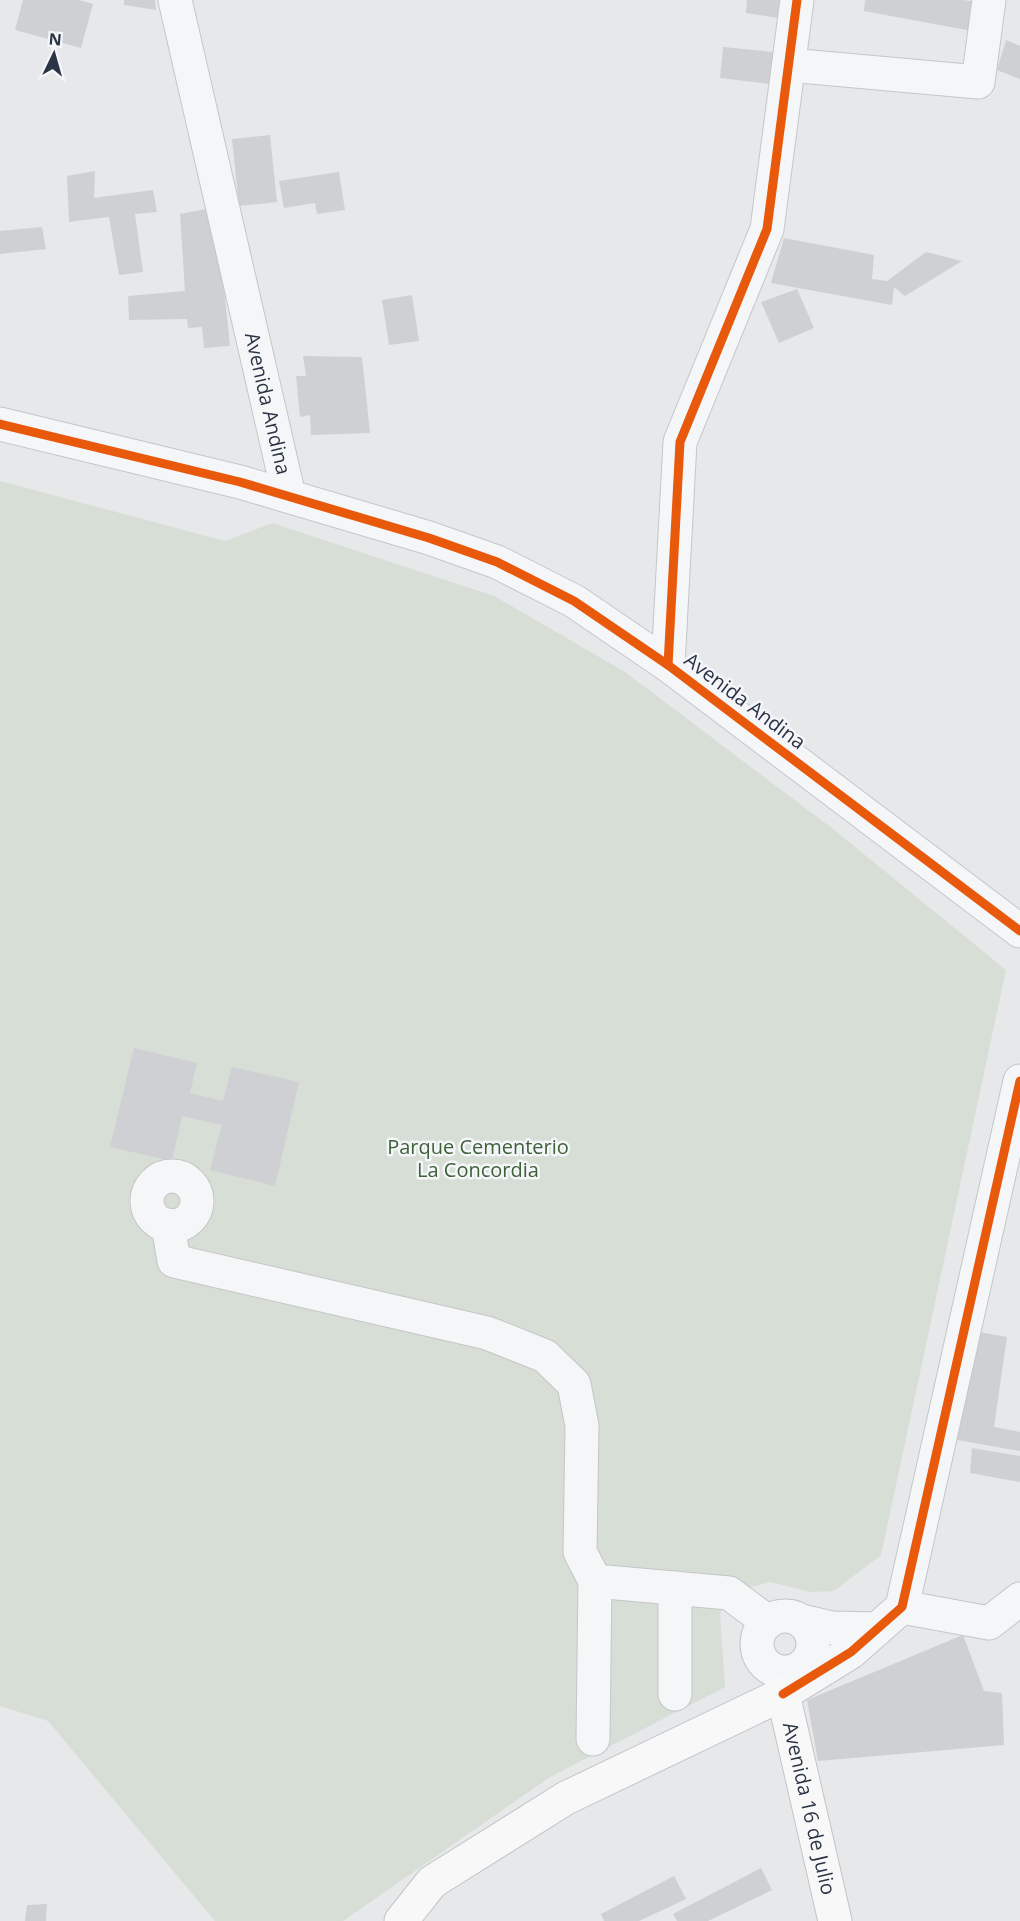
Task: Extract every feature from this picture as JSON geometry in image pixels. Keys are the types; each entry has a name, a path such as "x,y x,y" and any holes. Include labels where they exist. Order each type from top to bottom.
{"main road":[{"path":"402,1921 432,1882 566,1798 783,1694"},
{"name":"Avenida 16 de Julio","path":"783,1694 835,1921"}],"street":[{"name":"Avenida Andina","path":"175,0 289,496 429,538 497,562 574,601 668,665 1020,931"},
{"path":"668,665 680,442 767,229 797,0"},
{"path":"789,65 978,82 988,0"},
{"path":"0,424 229,479 289,496"},
{"path":"783,1694 851,1652 902,1607 1020,1081"},
{"path":"168,1226 174,1261 488,1333 544,1356 574,1384 582,1426 580,1552 595,1581 592,1739"},
{"path":"595,1581 729,1593 768,1622"},
{"path":"675,1588 675,1694"},
{"path":"902,1607 988,1623 1020,1599"},
{"path":"783,1694 760,1656 757,1638 768,1622 784,1616 832,1628 877,1629"},
{"path":"783,1694 812,1653 812,1636 802,1621"},
{"path":"765,1664 773,1670 783,1672 801,1667 807,1661"}],"green space":[{"name":"Parque Cementerio La Concordia","path":"0,481 225,541 272,523 494,596 625,672 833,829 1006,970 881,1555 834,1591 811,1592 770,1582 729,1593 720,1614 725,1687 550,1777 343,1921 215,1921 48,1721 0,1706"}],"building":[{"path":"23,0 79,0 93,4 81,48 15,30"},
{"path":"124,0 155,0 156,10 124,5"},
{"path":"747,0 788,0 785,19 746,13"},
{"path":"865,0 975,2 972,31 864,11"},
{"path":"1006,40 1020,46 1020,79 997,70"},
{"path":"723,47 773,52 771,84 720,78"},
{"path":"270,135 277,202 239,206 232,139"},
{"path":"95,171 94,198 153,190 157,212 135,214 143,272 119,275 109,217 69,222 67,176"},
{"path":"339,172 345,210 317,214 315,203 284,208 279,181"},
{"path":"211,208 224,288 230,346 204,348 202,327 188,328 187,319 129,320 128,296 185,291 180,214"},
{"path":"42,227 46,249 0,254 0,231"},
{"path":"784,238 874,255 872,279 887,281 926,252 962,261 905,296 894,287 892,305 771,283"},
{"path":"797,289 814,328 779,343 761,302"},
{"path":"412,295 419,341 389,345 382,300"},
{"path":"303,356 362,357 370,433 311,435 310,415 300,417 296,376 306,376"},
{"path":"134,1048 197,1063 190,1093 223,1101 232,1067 299,1082 275,1186 210,1170 222,1125 182,1116 172,1161 110,1147"},
{"path":"979,1332 1007,1337 994,1427 1020,1432 1020,1451 957,1440"},
{"path":"972,1448 1020,1456 1020,1482 970,1473"},
{"path":"963,1635 984,1691 1002,1693 1004,1745 818,1761 807,1700"},
{"path":"761,1868 772,1890 708,1921 677,1921 673,1914"},
{"path":"674,1876 686,1899 639,1921 604,1921 601,1914"},
{"path":"47,1904 46,1921 25,1921 27,1905"}],"cycle path":[{"path":"668,665 680,442 767,229 797,0"},
{"path":"0,424 240,482 429,538 497,562 574,601 668,665 1020,931"},
{"path":"783,1694 851,1652 902,1607 1020,1081"}]}
